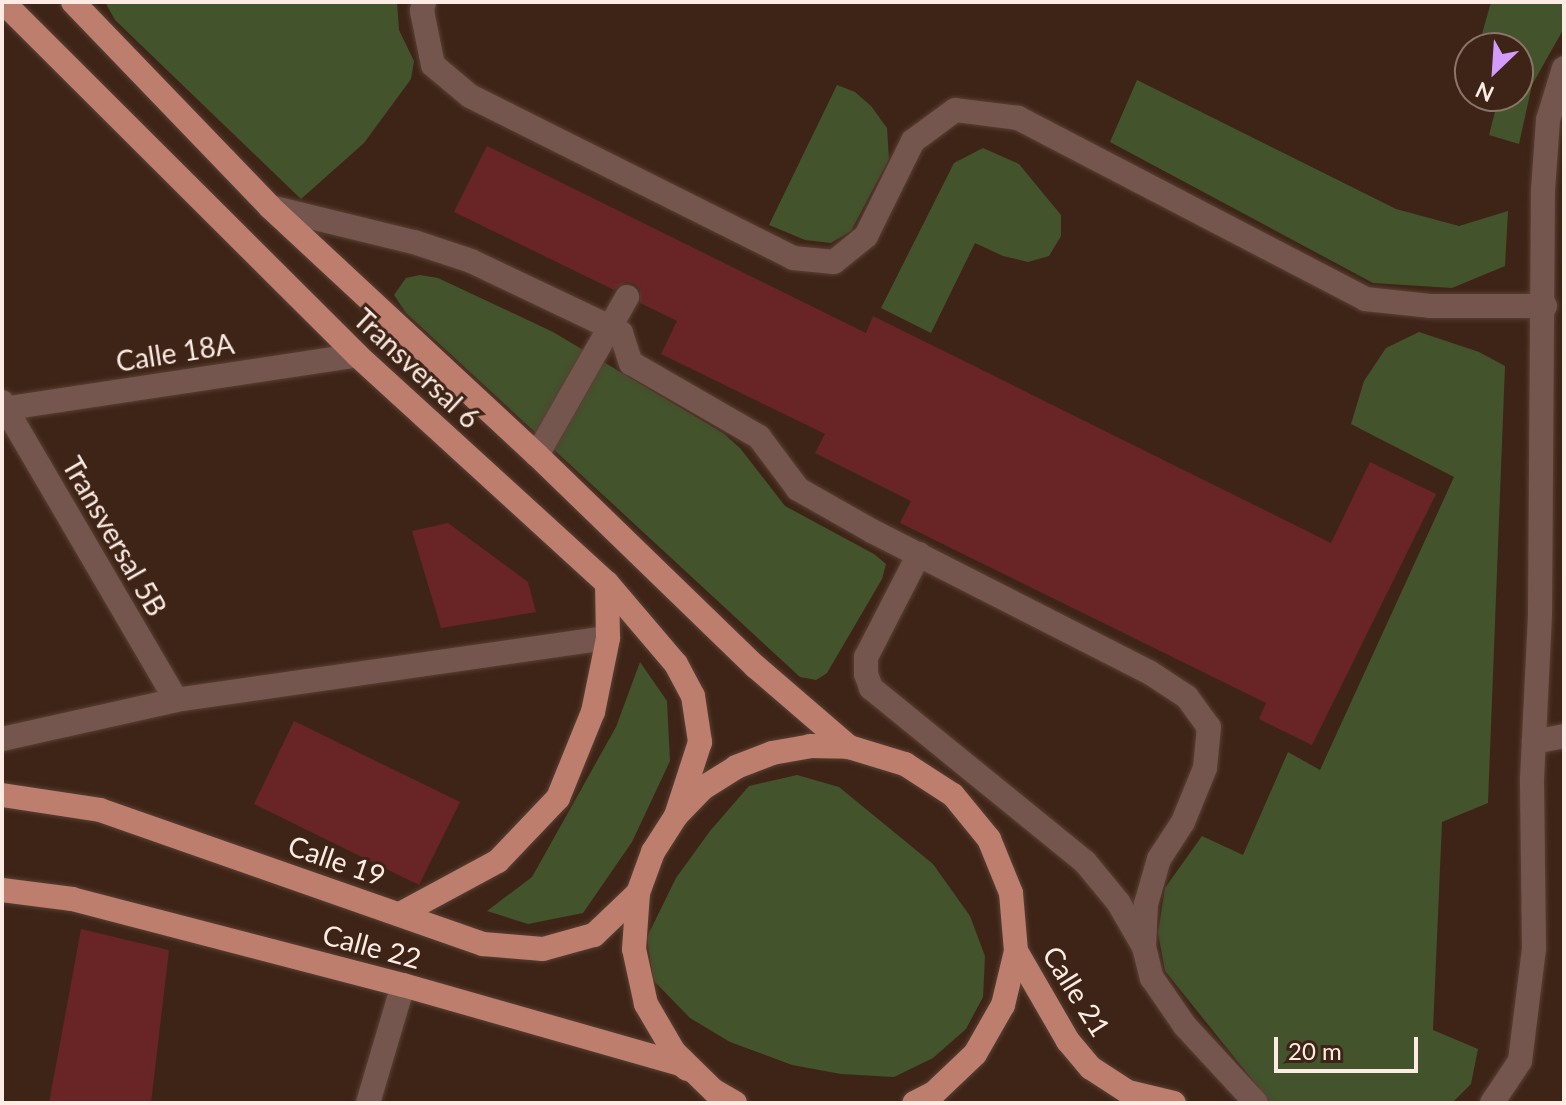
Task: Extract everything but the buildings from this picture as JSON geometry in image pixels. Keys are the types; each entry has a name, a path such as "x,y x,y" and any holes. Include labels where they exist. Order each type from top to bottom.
{"main road":[{"name":"Transversal 6","path":"3,2 357,355 607,583 676,664 693,696 700,742 676,816"},
{"name":"Transversal 6","path":"73,2 270,207 537,455 756,667 849,747"},
{"path":"400,914 498,861 558,798 593,712 608,638 607,583"},
{"name":"Calle 21","path":"725,1097 674,1052 646,1004 634,949 638,893 653,852 676,816 703,788 736,767 772,753 810,746 849,747 905,764 953,795 989,839 1011,893 1016,951 1003,1005 975,1054 934,1093 914,1103"},
{"name":"Calle 19","path":"2,795 100,810 483,944 543,949 594,935 638,893"},
{"name":"Calle 22","path":"2,890 72,899 403,985 681,1064 725,1097"},
{"name":"Calle 21","path":"1016,951 1068,1041 1091,1068 1128,1092 1174,1103"}],"street":[{"path":"424,2 422,11 433,65 470,96 793,258 834,262 866,236 913,141 955,110 1018,118 1365,299 1430,306 1545,306"},
{"path":"1492,1103 1520,1061 1534,948 1534,742 1545,306 1543,190 1547,133 1564,68"},
{"path":"270,207 414,242 471,261 610,327 621,333 631,363 759,437 798,489 1149,672 1187,697 1209,727 1205,768 1183,822 1159,859 1146,904 1144,947"},
{"path":"537,455 627,297"},
{"name":"Calle 18A","path":"4,406 357,355"},
{"name":"Transversal 5B","path":"4,406 176,700"},
{"path":"919,554 866,657 866,674 871,688 1085,862 1118,902 1144,947 1152,978 1185,1026 1256,1103"},
{"path":"2,739 176,700 608,638"},
{"path":"1534,742 1564,736"},
{"path":"368,1103 403,985"}],"green space":[{"path":"105,2 397,2 399,30 414,61 411,79 364,143 301,199 115,20"},
{"path":"1491,2 1564,2 1564,28 1534,81 1534,32 1483,32"},
{"path":"1137,80 1396,209 1459,226 1508,211 1505,266 1452,288 1373,283 1110,142"},
{"path":"837,85 855,92 871,106 887,128 889,159 851,231 831,243 805,240 769,225"},
{"path":"1495,112 1526,112 1519,144 1489,135"},
{"path":"983,148 1019,164 1061,215 1061,236 1049,256 1028,262 1003,256 975,243 931,333 881,308 954,163"},
{"path":"420,275 438,278 553,332 723,433 740,448 785,506 874,554 886,564 882,579 827,673 816,680 800,677 406,313 394,295 406,278"},
{"path":"1419,332 1479,352 1505,366 1488,803 1442,822 1433,1030 1478,1049 1471,1084 1452,1103 1271,1103 1165,971 1158,933 1165,888 1202,836 1243,855 1288,752 1320,770 1454,477 1351,424 1364,381 1386,348"},
{"path":"640,662 667,701 670,761 632,842 583,913 528,924 487,911 532,877 616,727"},
{"path":"797,775 839,787 933,864 970,916 985,956 983,997 966,1029 933,1058 894,1077 841,1074 792,1065 730,1042 690,1018 653,980 647,937 676,878 710,831 749,786"}]}
